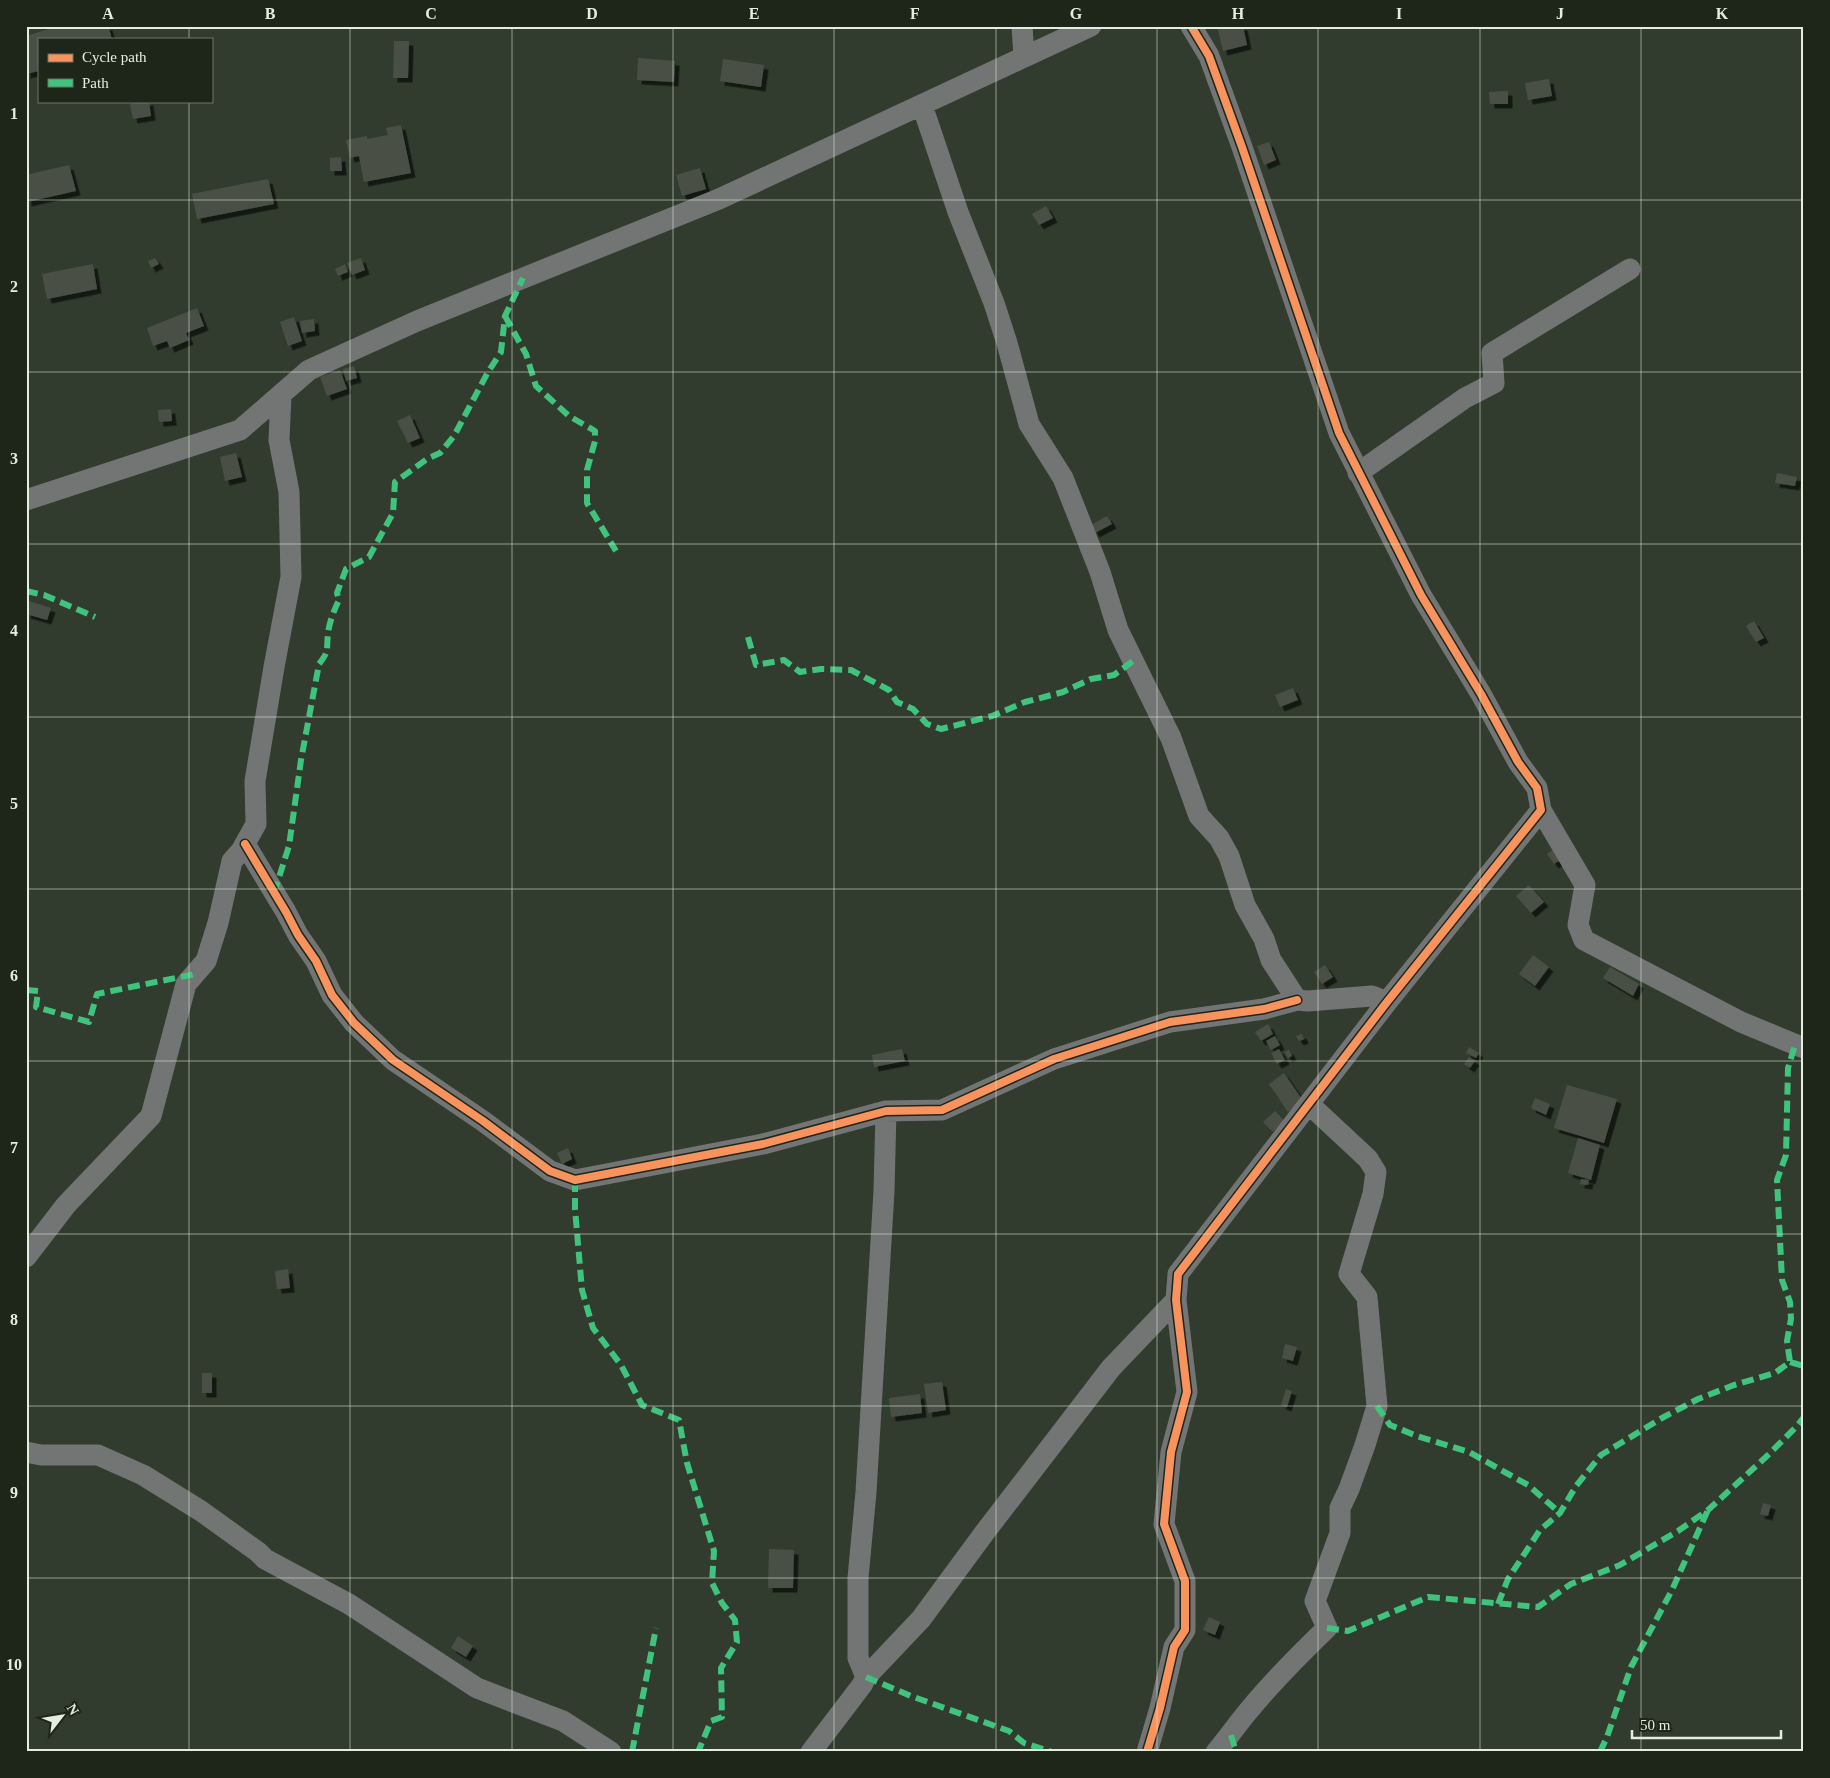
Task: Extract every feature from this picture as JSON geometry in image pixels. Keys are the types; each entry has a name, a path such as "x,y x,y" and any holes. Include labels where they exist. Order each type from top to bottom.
{"street":[{"path":"1022,26 1024,57"},
{"path":"26,500 240,430 309,370 417,321 719,199 1091,26"},
{"path":"1192,26 1209,56 1338,433 1421,596 1481,694 1518,762 1537,788 1541,810 1585,885 1578,925 1584,940 1741,1022 1804,1048"},
{"path":"922,105 958,212 994,302 1029,424 1063,478 1100,572 1118,630 1171,738 1200,816 1220,838 1229,856 1245,905 1264,939 1272,960 1297,1000"},
{"path":"1358,473 1464,398 1494,383 1492,352 1630,269"},
{"path":"26,1257 66,1205 151,1116 186,984 206,961 218,923 232,861 245,844 256,824 255,781 291,577 289,492 280,440 281,395"},
{"path":"1147,1752 1160,1708 1174,1647 1184,1630 1185,1581 1164,1524 1171,1452 1187,1392 1176,1300 1178,1274 1387,1002 1541,810"},
{"path":"245,844 298,935 316,961 332,995 354,1023 393,1060 482,1121 550,1172 575,1180 762,1144 886,1111 942,1110 1054,1059 1170,1022 1264,1009 1297,1000 1308,1001 1372,996 1387,1002"},
{"path":"1216,1752 1249,1710 1293,1660 1327,1628 1315,1601 1340,1533 1340,1508 1365,1445 1376,1406 1367,1296 1349,1274 1373,1194 1376,1172 1368,1159 1309,1104"},
{"path":"866,1677 858,1658 858,1578 866,1492 884,1191 886,1111"},
{"path":"811,1752 862,1685 866,1677 921,1619 1111,1368 1176,1300"},
{"path":"26,1452 41,1455 98,1455 143,1475 201,1510 265,1559 348,1604 477,1688 563,1721 610,1752"}],"building":[{"path":"59,26 108,26 112,38 38,38 38,71 26,74 26,36"},
{"path":"1217,26 1243,26 1247,45 1223,51"},
{"path":"394,41 409,41 408,78 393,78"},
{"path":"638,58 675,61 674,82 637,80"},
{"path":"723,59 764,65 761,87 720,81"},
{"path":"1549,79 1552,96 1528,100 1525,83"},
{"path":"1508,91 1508,104 1490,104 1489,92"},
{"path":"149,102 151,116 133,119 130,104"},
{"path":"401,125 411,173 364,182 359,156 350,158 346,140 388,135 386,128"},
{"path":"1269,142 1276,160 1264,165 1257,146"},
{"path":"341,157 342,171 330,171 330,158"},
{"path":"69,165 76,191 27,202 26,175"},
{"path":"700,168 706,189 682,196 676,175"},
{"path":"268,179 274,204 197,219 192,194"},
{"path":"1046,206 1053,218 1039,225 1032,214"},
{"path":"155,258 159,264 151,268 148,261"},
{"path":"361,258 365,270 352,275 347,263"},
{"path":"93,264 97,289 47,299 42,274"},
{"path":"345,264 348,272 338,276 335,269"},
{"path":"197,308 204,326 186,333 189,340 170,348 167,341 153,346 147,328"},
{"path":"294,317 302,341 288,346 280,322"},
{"path":"314,319 315,331 302,333 300,321"},
{"path":"354,366 357,378 346,381 343,369"},
{"path":"340,370 347,389 327,396 320,377"},
{"path":"171,409 172,421 159,422 158,410"},
{"path":"410,415 420,438 408,443 397,421"},
{"path":"236,453 242,477 225,481 220,457"},
{"path":"1777,473 1797,477 1795,486 1775,483"},
{"path":"1107,516 1112,524 1095,533 1091,525"},
{"path":"29,601 51,608 47,620 26,614"},
{"path":"1754,621 1764,638 1756,642 1746,626"},
{"path":"1293,688 1298,700 1280,707 1275,695"},
{"path":"1555,848 1562,859 1554,864 1547,854"},
{"path":"1529,885 1544,902 1531,913 1516,896"},
{"path":"1533,955 1549,967 1535,986 1519,974"},
{"path":"1325,965 1333,977 1322,984 1314,972"},
{"path":"1610,967 1639,984 1633,996 1603,978"},
{"path":"1268,1024 1273,1034 1261,1041 1255,1032"},
{"path":"1302,1034 1304,1039 1299,1041 1296,1036"},
{"path":"1275,1036 1280,1045 1271,1050 1266,1041"},
{"path":"1469,1047 1479,1053 1476,1058 1466,1053"},
{"path":"902,1049 905,1061 874,1067 872,1055"},
{"path":"1279,1049 1285,1060 1277,1064 1271,1053"},
{"path":"1289,1050 1292,1056 1288,1058 1284,1052"},
{"path":"1469,1057 1475,1061 1470,1068 1464,1064"},
{"path":"1284,1073 1304,1102 1288,1112 1269,1084"},
{"path":"1567,1085 1617,1099 1604,1143 1554,1128"},
{"path":"1535,1098 1550,1104 1546,1115 1531,1108"},
{"path":"1275,1111 1285,1121 1273,1132 1263,1122"},
{"path":"1578,1138 1600,1145 1591,1180 1568,1173"},
{"path":"568,1148 572,1159 562,1164 557,1153"},
{"path":"1581,1179 1589,1180 1588,1185 1580,1184"},
{"path":"288,1269 290,1288 277,1289 275,1271"},
{"path":"1285,1344 1297,1347 1293,1361 1282,1358"},
{"path":"202,1373 212,1373 212,1393 202,1393"},
{"path":"942,1382 946,1410 928,1413 924,1384"},
{"path":"1286,1389 1292,1391 1287,1407 1281,1405"},
{"path":"920,1394 922,1413 891,1417 889,1398"},
{"path":"1763,1503 1771,1505 1768,1516 1760,1514"},
{"path":"769,1549 794,1550 793,1588 768,1588"},
{"path":"1209,1617 1220,1622 1215,1635 1203,1630"},
{"path":"458,1636 473,1646 466,1657 451,1648"}],"marked path":[{"path":"274,893 289,846 301,760 319,664 326,653 329,625 339,600 337,593 346,569 369,557 393,513 395,482 427,459 440,453 454,436 488,372 501,352 505,316 523,278"},
{"path":"505,316 526,354 536,386 569,416 595,431 595,441 587,470 587,503 616,551"},
{"path":"26,591 44,595 95,617"},
{"path":"748,637 756,665 784,660 800,672 821,669 851,670 889,690 897,702 913,709 927,724 941,729 992,716 1025,702 1063,692 1091,679 1114,675 1133,661"},
{"path":"26,990 38,991 36,1007 89,1022 97,994 195,974"},
{"path":"1498,1604 1508,1579 1540,1530 1560,1513 1576,1486 1601,1455 1662,1418 1698,1399 1734,1385 1775,1373 1790,1362 1787,1341 1791,1319 1790,1302 1782,1280 1777,1180 1786,1155 1788,1068 1795,1045"},
{"path":"575,1180 575,1209 582,1290 593,1328 621,1365 642,1405 679,1420 687,1463 714,1551 712,1583 722,1603 735,1620 737,1642 721,1668 722,1717 711,1721 698,1752"},
{"path":"1790,1362 1804,1366"},
{"path":"1377,1406 1390,1425 1417,1436 1469,1452 1528,1485 1560,1513"},
{"path":"1327,1628 1348,1631 1428,1597 1538,1607 1571,1584 1620,1565 1678,1531 1708,1510 1767,1456 1804,1417"},
{"path":"1600,1752 1631,1667 1672,1590 1708,1510"},
{"path":"632,1752 656,1628"},
{"path":"866,1677 911,1696 1009,1731 1024,1743 1052,1752"},
{"path":"1231,1735 1236,1752"}],"cycle path":[{"path":"1147,1752 1160,1708 1174,1647 1185,1630 1185,1581 1164,1524 1171,1452 1187,1392 1176,1300 1178,1274 1387,1002 1541,810 1537,788 1518,762 1481,694 1421,595 1339,433 1242,147 1209,56 1191,26"},
{"path":"245,844 298,935 316,961 332,995 354,1023 393,1060 483,1121 550,1171 575,1180 763,1144 886,1111 942,1110 1054,1059 1170,1022 1264,1009 1297,1000"}]}
